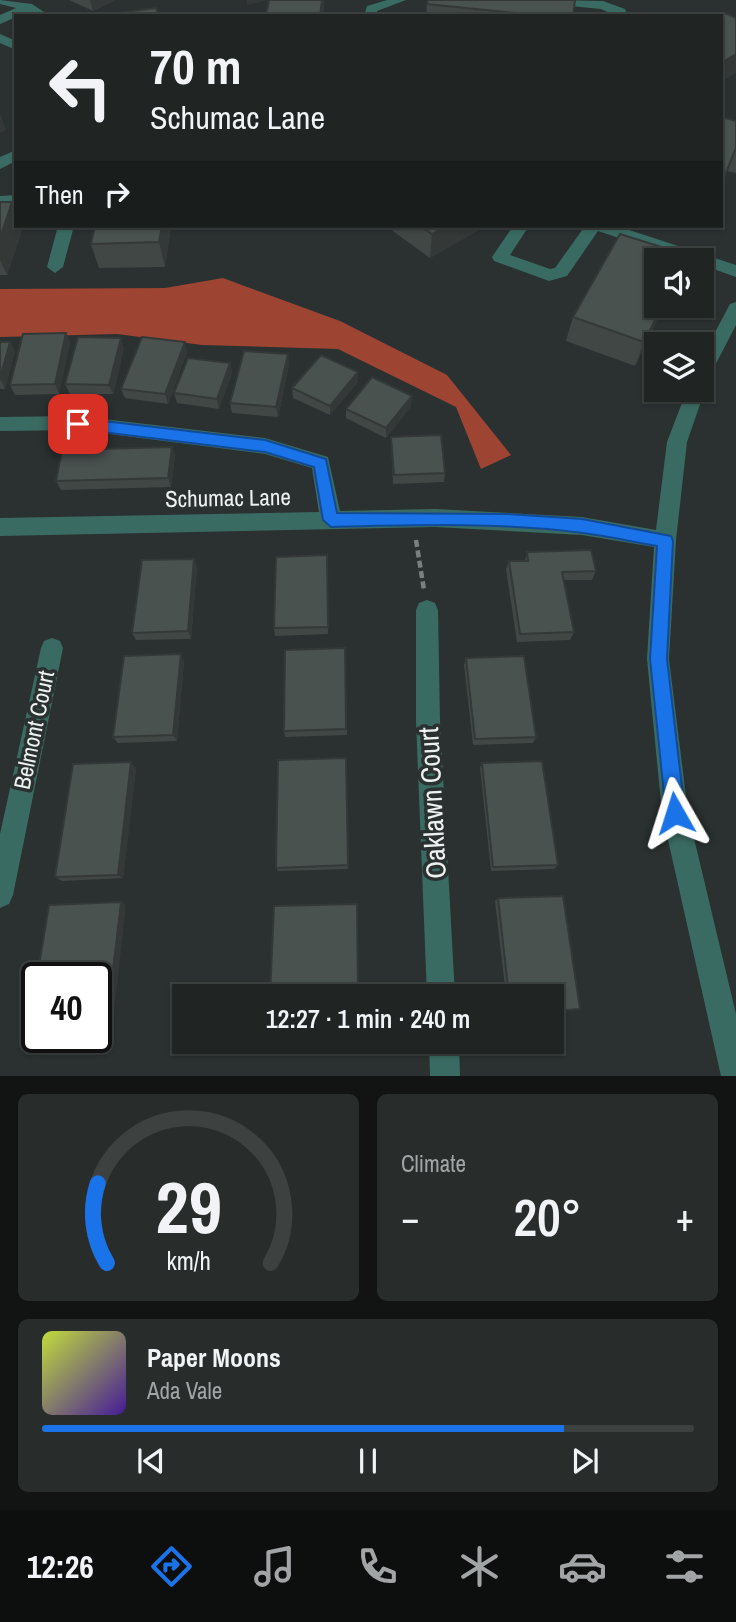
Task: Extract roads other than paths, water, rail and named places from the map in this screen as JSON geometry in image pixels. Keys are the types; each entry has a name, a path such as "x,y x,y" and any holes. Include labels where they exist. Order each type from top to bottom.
{"street":[{"path":"0,0 40,14"},
{"path":"359,0 371,12 400,0"},
{"path":"550,0 603,5 622,14"},
{"path":"0,20 28,8"},
{"path":"55,267 65,228"},
{"path":"520,228 500,257 549,275 561,272 592,228"},
{"path":"607,228 736,271"},
{"path":"714,351 736,308"},
{"path":"692,402 677,442 665,541 658,659 675,813 736,1076 730,1076"},
{"path":"0,424 78,424 265,446 321,463 331,520"},
{"name":"Schumac Lane","path":"0,527 331,520 508,520 582,526 665,541"},
{"name":"Oaklawn Court","path":"427,610 428,721 441,984"},
{"name":"Belmont Court","path":"0,895 52,648"},
{"path":"444,1054 445,1076"}]}
